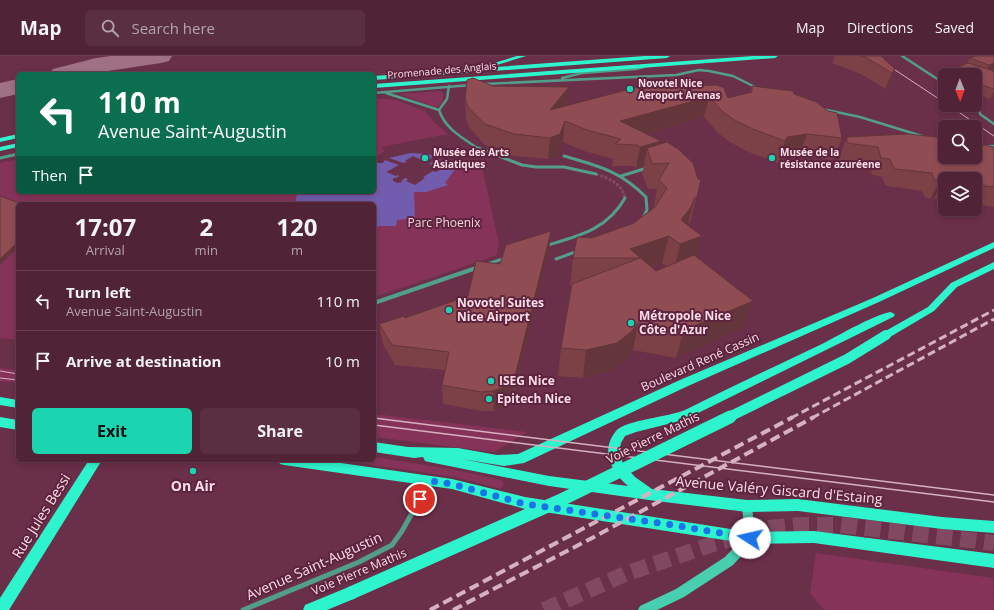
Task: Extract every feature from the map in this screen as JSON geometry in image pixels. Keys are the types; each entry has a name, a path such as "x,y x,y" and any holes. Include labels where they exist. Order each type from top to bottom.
{"main road":[{"path":"376,78 496,63 523,56"},
{"path":"376,78 667,56"},
{"name":"Promenade des Anglais","path":"376,86 775,56"},
{"path":"0,140 16,136"},
{"path":"0,150 16,146"},
{"name":"Boulevard René Cassin","path":"408,452 459,453 513,461 520,459 684,384 876,300 994,245"},
{"name":"Voie Pierre Mathis","path":"310,610 566,498 847,359 931,309 954,285 994,265"},
{"path":"656,495 634,485 623,475 615,460 615,448 621,434 630,429 669,421 680,417 890,315"},
{"path":"0,401 16,404"},
{"path":"0,422 16,425"},
{"name":"Boulevard René Cassin","path":"376,447 408,452 549,481 656,495"},
{"name":"Rue Jules Bessi","path":"1,610 95,462"},
{"path":"298,462 452,484 525,504 673,525 750,538 814,537 994,561"},
{"name":"Avenue Valéry Giscard d'Estaing","path":"656,495 747,506 798,505 942,523 994,527"},
{"path":"644,610 680,593 729,561 750,538 747,506"}],"street":[{"path":"902,56 938,79"},
{"path":"556,80 582,74 636,69 650,65"},
{"path":"376,93 448,86 676,74 701,70 733,76 764,92"},
{"path":"439,110 447,99 448,86"},
{"path":"384,92 439,110"},
{"path":"817,108 860,117 928,138"},
{"path":"439,110 442,120 454,132 479,149 522,165 536,167 564,167 596,174"},
{"path":"980,112 980,114 994,124"},
{"path":"982,147 994,146"},
{"path":"0,158 16,154"},
{"path":"564,156 603,167 632,183 646,197 648,210 639,226"},
{"path":"621,176 654,166"},
{"path":"542,246 588,232 607,222 621,207 625,198"},
{"path":"556,259 575,251 581,251"},
{"path":"376,302 508,257"},
{"name":"Avenue Saint-Augustin","path":"244,610 359,562 392,545 402,531 430,481"}],"green space":[{"path":"442,91 443,100 440,105 436,107 399,94"},
{"path":"376,98 396,100 425,111 435,123 448,134 381,147 385,151 376,157"},
{"name":"Parc Phoenix","path":"16,159 16,194 376,194 376,163 383,163 385,160 399,165 386,172 399,176 393,178 393,181 397,183 403,182 401,181 405,178 408,179 406,181 415,185 425,178 423,177 433,171 436,172 443,168 482,167 499,244 497,255 376,296 376,202 16,202 16,340 0,338 0,163"},
{"path":"0,368 16,370 16,383 0,381"},
{"path":"376,414 527,432 494,452 376,437"},
{"path":"376,457 451,469 502,480 504,483 501,489 455,477 353,462 376,462"},
{"path":"816,553 993,578 994,610 824,610 810,593"}],"shaded area":[{"path":"411,153 428,154 434,156 426,162 413,156 405,161 407,162 403,163 389,158"},
{"path":"438,158 447,164 446,169 456,168 445,183 448,185 426,192 414,192 415,218 397,220 396,226 378,226 376,231 376,202 295,202 296,194 376,194 376,163 383,163 385,160 399,165 386,172 399,176 393,178 393,181 397,183 403,182 401,181 405,178 408,179 406,181 415,185 425,178 423,177 442,168 429,164"}],"building":[{"path":"861,56 881,56 895,69 892,73"},
{"path":"976,56 994,56 994,63 989,65 970,58"},
{"path":"968,63 994,71 994,89 982,85 982,68 956,68"},
{"path":"473,78 493,86 569,87 550,110 672,78 680,78 688,86 717,85 724,88 728,98 752,92 752,86 793,91 794,94 816,102 828,111 837,113 842,138 807,134 787,137 785,141 736,121 723,112 709,97 620,121 661,141 640,147 637,145 615,144 621,139 587,130 565,121 560,134 550,138 514,134 485,124 468,107 465,99 467,80"},
{"path":"908,134 938,137 938,164 982,164 982,144 994,147 994,187 982,186 982,172 938,172 938,180 934,179 932,173 896,169 893,167 890,159 881,158 878,147 847,143 847,137"},
{"path":"667,142 678,149 693,163 698,179 701,179 697,197 695,197 691,207 681,220 702,236 680,244 669,236 630,249 656,271 694,255 753,301 684,330 638,323 631,332 617,343 586,350 561,348 572,284 640,258 573,258 577,237 592,238 634,223 655,207 667,188 659,180 669,163 652,164 647,148"},
{"path":"0,196 16,202 16,244 0,259"},
{"path":"551,231 516,372 512,380 504,387 493,391 481,392 442,385 449,352 392,345 379,324 404,316 405,318 468,296 476,261 500,264 506,245"}],"taxiway":[{"path":"69,72 96,65 161,56"},
{"path":"0,91 16,87"}],"tunnel":[{"path":"596,174 618,185 625,198"},
{"path":"544,610 625,574 713,544 770,528 802,525 840,525 994,543"}],"tram line":[{"path":"874,56 938,98"},
{"path":"958,112 994,136"},
{"path":"0,371 16,374"},
{"path":"0,378 16,380"},
{"path":"376,418 994,495"},
{"path":"376,425 994,502"}],"railway":[{"path":"791,418 994,310"},
{"path":"812,418 994,319"},
{"path":"430,610 793,417"},
{"path":"453,610 594,537 814,417"}],"place":[{"name":"Novotel Nice Aeroport Arenas","path":"630,89"},
{"name":"Musée des Arts Asiatiques","path":"425,158"},
{"name":"Musée de la résistance azuréene","path":"772,158"},
{"name":"Novotel Suites Nice Airport","path":"449,310"},
{"name":"Métropole Nice Côte d'Azur","path":"631,323"},
{"name":"ISEG Nice","path":"491,381"},
{"name":"Epitech Nice","path":"489,399"},
{"name":"On Air","path":"193,471"}],"route":[{"path":"420,499 430,481 452,484 525,504 673,525 750,538"}]}
